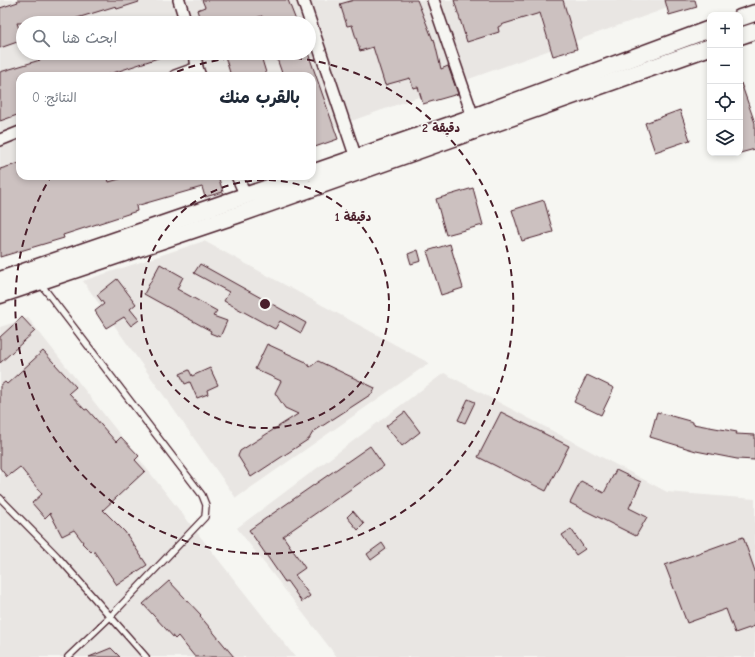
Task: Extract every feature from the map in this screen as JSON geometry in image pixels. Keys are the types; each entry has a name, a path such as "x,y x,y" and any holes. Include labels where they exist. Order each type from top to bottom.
{"street":[{"path":"178,0 184,16"},
{"path":"303,0 308,16"},
{"path":"433,0 473,117"},
{"path":"743,17 755,12"},
{"path":"316,172 473,117 707,30"},
{"path":"743,35 755,31"},
{"path":"316,39 356,158"},
{"path":"0,295 244,212 707,48"},
{"path":"196,60 198,72"},
{"path":"0,140 16,134"},
{"path":"239,180 246,196"},
{"path":"0,280 292,180"}],"lane":[{"path":"40,282 202,495 206,505 205,517 110,617 68,657"},
{"path":"0,498 57,556 146,657"}],"shaded area":[{"path":"0,0 690,0 316,134 316,72 16,72 16,180 185,180 0,246"},
{"path":"204,241 429,363 236,498 83,281"},
{"path":"28,318 295,657 0,657 0,327"},
{"path":"444,373 667,492 755,499 755,657 337,657 237,528"}],"building":[{"path":"17,0 139,0 139,2 117,9 116,6 84,16 16,16 16,42 0,48 0,8 18,2"},
{"path":"202,0 288,0 294,16 199,16 197,10 205,7"},
{"path":"354,0 417,0 433,40 434,39 441,69 448,66 458,94 423,104 418,87 413,88 410,78 385,85 373,47 360,51 352,25 347,26 340,4"},
{"path":"454,0 563,0 577,49 553,56 540,13 504,24 498,27 499,32 467,42"},
{"path":"665,0 695,0 697,7 669,15"},
{"path":"40,60 152,60 116,72 16,72 16,115 0,121 0,72"},
{"path":"226,60 262,60 266,72 230,72"},
{"path":"277,60 310,60 315,72 282,72"},
{"path":"316,76 338,139 316,147"},
{"path":"743,89 755,123 755,149 743,152"},
{"path":"680,110 690,140 655,152 645,123"},
{"path":"16,164 16,180 108,180 109,182 116,180 219,180 223,192 205,197 202,187 136,206 137,211 63,235 64,238 0,257 0,169"},
{"path":"473,188 483,225 446,235 436,199"},
{"path":"544,200 553,232 522,241 512,210"},
{"path":"450,244 463,288 441,295 427,251"},
{"path":"418,250 421,261 411,264 408,254"},
{"path":"160,264 183,277 177,289 217,311 213,316 227,321 220,337 210,333 211,331 144,294"},
{"path":"200,264 306,323 301,333 280,321 275,329 224,301 229,292 194,273"},
{"path":"117,279 136,304 130,309 139,320 131,326 124,317 106,328 95,311 104,304 97,295"},
{"path":"22,317 35,331 0,363 0,337"},
{"path":"267,344 306,362 310,367 318,361 375,388 373,393 313,432 309,439 251,477 238,456 240,451 298,414 285,408 275,393 281,381 255,369"},
{"path":"43,351 76,387 69,393 85,410 87,409 116,442 121,437 139,456 135,460 145,471 103,510 125,532 147,565 117,585 93,550 91,552 82,543 83,542 74,530 62,536 50,513 45,518 32,503 42,494 20,467 7,477 0,468 0,386 5,382 7,384"},
{"path":"210,368 218,385 207,390 208,394 197,398 190,382 185,384 180,374 189,370 192,376"},
{"path":"587,375 614,388 601,415 574,402"},
{"path":"468,399 475,402 465,423 458,420"},
{"path":"405,412 420,432 402,446 386,426"},
{"path":"501,412 569,446 546,491 478,457"},
{"path":"657,412 693,422 693,424 737,432 736,434 755,435 755,460 737,459 696,451 650,437"},
{"path":"370,446 384,466 283,536 305,568 295,575 310,596 302,602 287,581 285,582 249,530"},
{"path":"616,470 641,482 629,508 647,517 636,536 570,503 581,481 604,493"},
{"path":"353,511 364,524 358,530 347,517"},
{"path":"571,529 585,549 576,555 562,535"},
{"path":"743,537 755,571 755,626 735,633 726,609 687,623 665,565"},
{"path":"382,543 386,549 371,560 367,554"},
{"path":"169,581 201,615 200,616 234,657 195,657 178,636 175,639 143,604"},
{"path":"111,648 120,657 89,657"}]}
